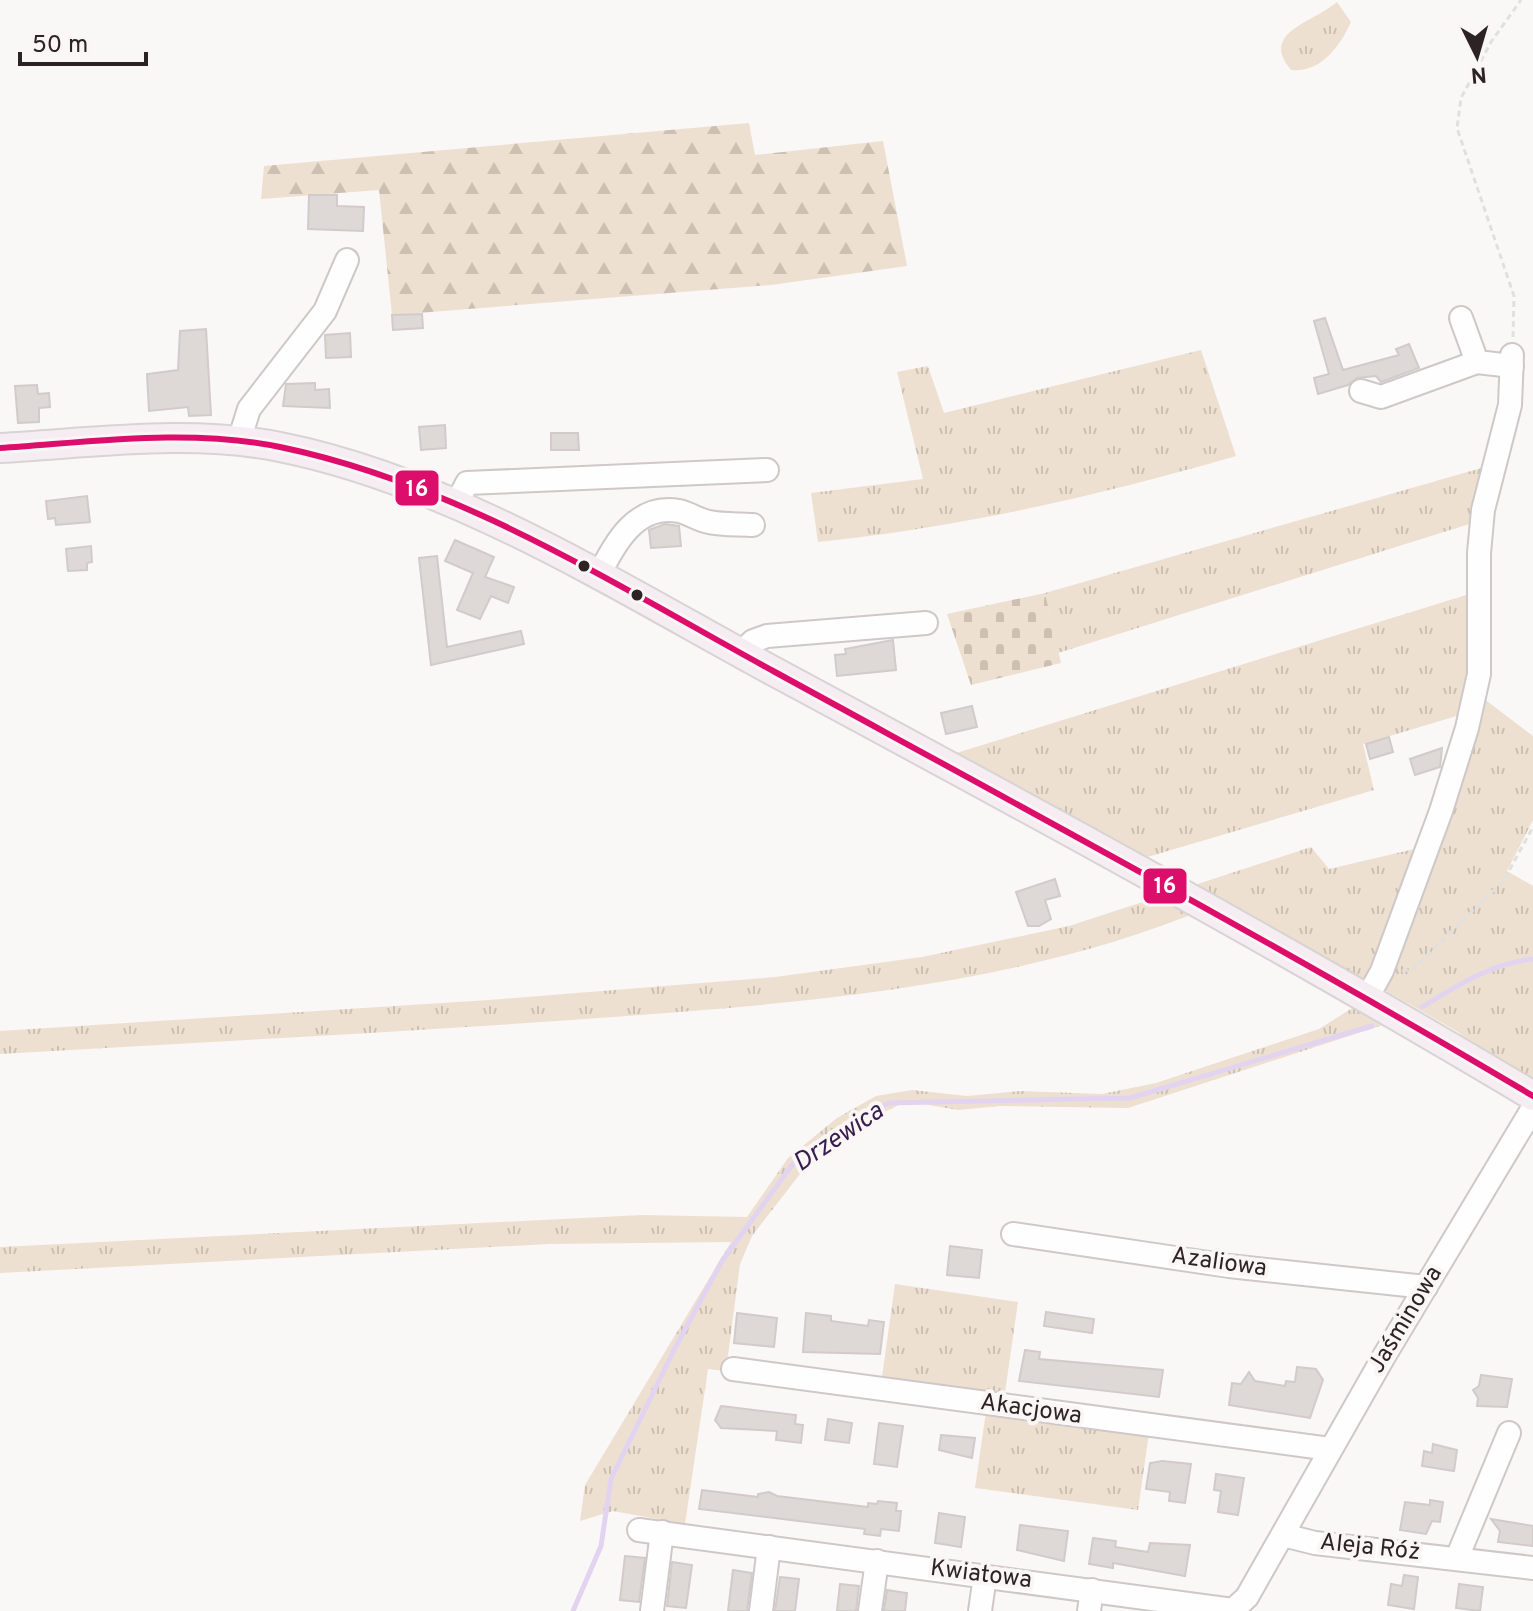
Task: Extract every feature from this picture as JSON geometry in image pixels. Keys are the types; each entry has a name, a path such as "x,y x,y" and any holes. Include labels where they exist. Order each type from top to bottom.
{"main road":[{"path":"0,448 197,439 239,441 327,458 455,506 598,577 1067,829 1373,987 1533,1096"}],"street":[{"path":"239,441 249,409 325,311 347,260"},
{"path":"1461,318 1477,362"},
{"path":"1361,391 1381,397 1477,362 1512,361 1510,405 1483,510 1477,683 1441,811 1373,987"},
{"path":"455,506 467,483 767,470"},
{"path":"598,577 628,528 641,516 657,510 679,511 708,522 753,525"},
{"path":"741,653 753,641 767,636 926,623"},
{"name":"Jaśminowa","path":"1283,1535 1330,1449 1533,1108"},
{"name":"Azaliowa","path":"1013,1234 1229,1266 1426,1287"},
{"name":"Akacjowa","path":"733,1369 1330,1449"},
{"path":"1457,1558 1509,1433"},
{"name":"Kwiatowa","path":"639,1530 985,1576 1091,1600 1233,1610 1247,1597 1283,1535"},
{"path":"652,1611 662,1532"},
{"name":"Aleja Róż","path":"1283,1535 1315,1543 1533,1568"},
{"path":"761,1611 769,1547"},
{"path":"870,1611 877,1561"},
{"path":"980,1611 985,1576"}],"path":[{"path":"1512,361 1514,296 1457,128 1461,98 1491,42 1521,0"},
{"path":"1373,987 1413,969 1453,932 1504,880 1533,827"}],"green space":[{"path":"1337,2 1351,22 1335,49 1311,67 1291,70 1281,46 1285,37"},
{"path":"749,123 755,155 883,141 907,266 771,285 392,315 379,190 261,199 264,166"},
{"path":"1201,350 1236,456 1133,484 977,519 818,542 811,493 923,479 897,372 928,366 944,413"},
{"path":"1492,465 1482,520 1058,653 1045,593"},
{"path":"1479,591 1475,692 1533,736 1533,820 1507,871 1533,886 1533,1095 1458,1032 1383,989 1382,971 1361,981 1208,908 1064,956 990,973 840,996 764,1005 536,1022 0,1054 0,1031 489,1000 775,977 922,957 1069,926 1311,847 1329,869 1427,846 1470,712 1363,744 1374,790 1127,863 937,759"},
{"path":"1045,593 1061,663 971,685 947,614"},
{"path":"1357,1005 1389,1023 1128,1108 999,1106 958,1110 906,1101 860,1125 814,1156 752,1236 740,1264 726,1371 708,1369 685,1524 613,1511 580,1521 585,1485 731,1242 549,1244 0,1273 0,1247 642,1215 747,1217 788,1158 837,1118 876,1096 912,1090 967,1096 1020,1091 1102,1094 1156,1083 1319,1029"},
{"path":"895,1284 1018,1302 1003,1406 1150,1426 1138,1510 975,1488 987,1405 880,1391"}],"building":[{"path":"309,195 337,195 337,206 364,207 363,231 308,229"},
{"path":"422,314 423,328 393,330 392,315"},
{"path":"1325,318 1343,370 1399,355 1396,349 1409,344 1419,368 1381,382 1376,376 1357,378 1348,385 1318,394 1314,378 1329,374 1314,321"},
{"path":"206,329 211,415 189,416 188,407 149,411 147,374 178,370 180,331"},
{"path":"350,333 351,357 326,358 325,335"},
{"path":"315,383 315,390 329,389 330,408 283,406 286,384"},
{"path":"37,385 38,394 49,393 50,407 39,408 39,422 18,423 15,386"},
{"path":"445,425 446,448 421,450 419,427"},
{"path":"551,433 578,433 579,450 551,450"},
{"path":"87,496 90,522 56,525 55,518 48,519 46,501"},
{"path":"665,524 679,526 681,546 651,548 649,530"},
{"path":"455,540 494,557 485,577 514,587 508,603 491,596 480,619 457,610 473,573 445,561"},
{"path":"91,546 92,562 87,563 87,570 68,571 66,549"},
{"path":"437,556 447,647 521,631 524,644 431,665 419,558"},
{"path":"893,640 896,670 837,676 835,655 846,654 845,649"},
{"path":"972,706 977,727 946,734 941,713"},
{"path":"1389,737 1393,752 1370,759 1366,744"},
{"path":"1442,748 1440,767 1415,775 1410,759"},
{"path":"1055,879 1060,896 1045,900 1051,919 1039,926 1028,926 1016,892"},
{"path":"950,1246 982,1250 979,1278 947,1275"},
{"path":"1046,1312 1094,1319 1092,1333 1044,1326"},
{"path":"737,1313 777,1318 774,1347 734,1343"},
{"path":"806,1313 831,1316 831,1321 868,1326 869,1320 884,1322 880,1354 803,1352"},
{"path":"1025,1350 1040,1352 1039,1359 1163,1370 1159,1397 1019,1381"},
{"path":"1297,1367 1316,1369 1323,1380 1310,1418 1229,1405 1232,1383 1241,1384 1249,1372 1255,1381 1285,1386 1286,1381 1295,1382"},
{"path":"1481,1375 1512,1379 1507,1407 1477,1406 1478,1398 1473,1390 1479,1386"},
{"path":"721,1406 796,1415 795,1424 803,1425 801,1443 776,1440 777,1431 721,1428 715,1420"},
{"path":"828,1419 852,1423 849,1443 825,1440"},
{"path":"879,1423 903,1426 897,1467 874,1464"},
{"path":"941,1435 975,1438 972,1458 939,1450"},
{"path":"1433,1444 1457,1450 1454,1471 1422,1466 1424,1451 1432,1453"},
{"path":"1150,1463 1191,1464 1185,1503 1169,1501 1170,1492 1146,1489"},
{"path":"1216,1474 1244,1478 1238,1515 1218,1512 1221,1491 1214,1490"},
{"path":"702,1490 758,1497 758,1494 769,1492 777,1496 868,1507 868,1503 877,1504 878,1501 897,1503 896,1511 901,1511 899,1531 881,1529 880,1536 864,1534 865,1529 699,1509"},
{"path":"1430,1500 1443,1502 1440,1522 1432,1521 1426,1534 1400,1530 1405,1502 1430,1505"},
{"path":"939,1513 965,1517 961,1547 935,1543"},
{"path":"1491,1519 1533,1526 1533,1546 1498,1542 1500,1531"},
{"path":"1020,1525 1068,1531 1064,1561 1017,1550"},
{"path":"1093,1538 1116,1541 1115,1547 1148,1552 1150,1543 1190,1545 1185,1576 1113,1563 1113,1568 1089,1564"},
{"path":"625,1556 645,1558 639,1602 620,1600"},
{"path":"672,1562 692,1565 686,1608 667,1606"},
{"path":"733,1570 752,1573 747,1611 728,1611"},
{"path":"1404,1575 1418,1577 1414,1609 1388,1605 1391,1584 1402,1586"},
{"path":"780,1577 799,1579 795,1611 775,1611"},
{"path":"840,1584 859,1586 856,1611 837,1611"},
{"path":"1459,1584 1483,1587 1480,1611 1456,1608"},
{"path":"887,1590 907,1593 905,1611 884,1611"}],"waterway":[{"name":"Drzewica","path":"1422,1007 1489,970 1533,959"},
{"name":"Drzewica","path":"573,1611 601,1546 611,1479 675,1348 722,1261 792,1165 888,1103 1130,1098 1372,1026"}],"transit line":[{"name":"16","path":"0,448 140,438 246,441 346,464 474,512 596,573 1156,881 1533,1096"}]}
